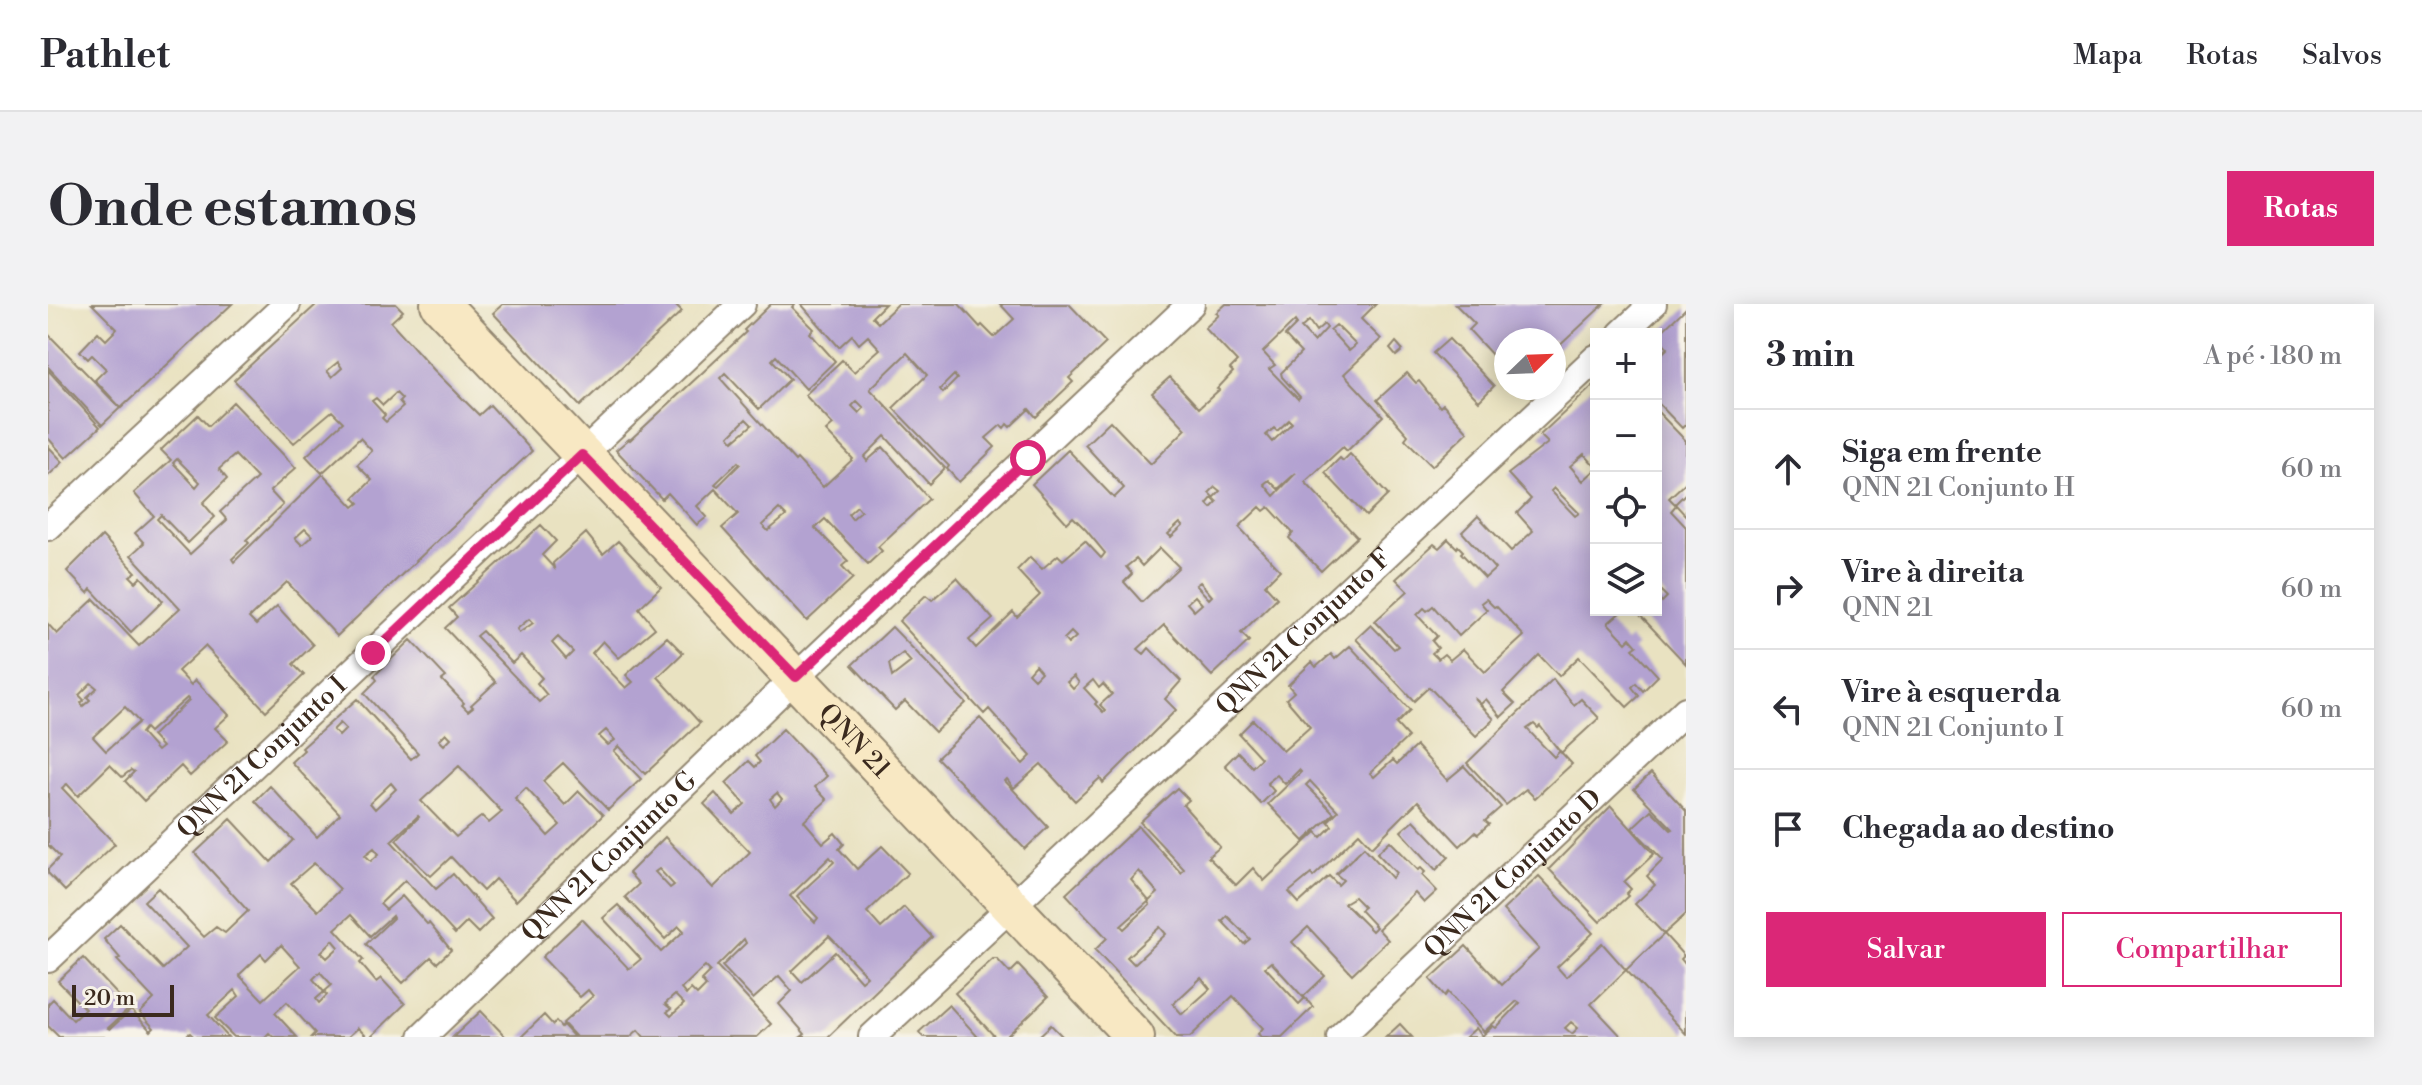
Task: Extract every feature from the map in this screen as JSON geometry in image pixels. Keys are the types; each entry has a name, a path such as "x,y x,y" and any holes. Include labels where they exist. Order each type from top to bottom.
{"street":[{"path":"48,527 287,304"},
{"name":"QNN 21","path":"440,304 1135,1037"},
{"name":"QNN 21 Conjunto I","path":"48,959 742,304"},
{"name":"QNN 21 Conjunto G","path":"422,1037 796,677 1191,304"},
{"path":"1627,328 1653,304"},
{"name":"QNN 21 Conjunto F","path":"872,1037 1590,364"},
{"name":"QNN 21 Conjunto D","path":"1340,1037 1686,710"}],"building":[{"path":"92,304 232,304 121,408 95,380 106,369 92,355 88,359 80,351 98,332 106,340 117,329"},
{"path":"317,304 396,304 403,311 391,322 434,370 479,415 490,405 532,451 337,636 287,582 249,618 256,625 277,606 313,645 293,664 304,675 266,711 205,646 178,671 191,685 195,680 229,715 215,728 228,741 190,776 181,766 144,801 125,781 134,772 131,770 122,777 110,765 78,796 65,785 62,788 115,844 65,891 48,873 60,857 48,845 48,624 57,634 94,599 139,646 180,608 131,555 144,543 135,533 154,516 134,493 171,460 161,450 198,415 208,426 233,402 296,468 270,491 283,505 246,540 249,543 232,559 234,562 323,474 354,507 359,503 354,498 372,480 357,465 372,451 360,438 322,473 306,456 343,422 332,411 294,443 234,380","holes":["338,362 342,368 332,377 327,371","396,393 402,399 399,402 403,407 386,422 382,418 385,415 372,401 376,398 383,405","235,455 257,478 220,512 227,520 190,554 157,519 161,515 188,543 215,517 203,503 227,479 219,469","177,459 200,482 196,487 173,463","305,529 312,536 302,545 295,538","91,683 97,688 83,706 81,703 84,700 79,695","187,698 189,700 152,736 162,747 157,751 141,733 145,728 149,732","125,707 139,722 106,751 93,737"]},
{"path":"503,304 675,304 682,311 580,406 493,313"},
{"path":"771,304 795,304 792,307 814,329 810,333 835,361 806,389 776,356 772,360 790,379 759,409 725,373 720,378 795,461 797,459 823,487 853,459 826,431 833,425 805,395 842,360 854,372 880,349 868,336 859,344 852,335 839,347 801,304 885,304 872,317 878,323 898,304 959,304 994,337 1014,319 1000,304 1069,304 1106,343 1069,378 1073,382 1036,417 1029,409 1010,427 1001,425 986,438 995,447 959,482 947,469 949,466 893,408 927,375 907,353 870,389 945,468 929,484 885,436 864,457 867,461 883,447 929,499 878,547 882,551 868,564 825,519 815,528 848,561 842,566 853,578 807,621 722,528 738,514 715,489 697,506 707,517 697,525 668,493 662,499 616,450 746,332 744,330","holes":["954,375 957,379 943,393 940,389","857,401 864,408 859,413 852,406","746,419 752,425 733,441 729,436","738,462 740,464 718,486 715,484","857,506 861,511 852,519 848,514","779,509 786,516 768,531 762,525"]},
{"path":"1226,304 1376,304 1361,319 1381,339 1344,374 1383,416 1347,451 1343,447 1305,482 1357,537 1321,571 1289,538 1293,533 1269,507 1264,511 1260,507 1239,527 1280,570 1265,585 1277,598 1241,633 1249,641 1212,676 1164,625 1138,649 1144,654 1149,648 1181,681 1165,699 1176,710 1103,783 1100,778 1075,801 1041,764 1014,788 1007,779 1005,781 1048,827 1025,849 937,758 980,718 1023,764 1031,756 989,709 984,714 899,621 926,595 932,600 957,578 993,619 969,640 976,648 1013,612 1017,617 1040,595 1017,570 1030,557 1042,569 1058,555 1063,560 1085,541 1101,558 1105,553 1086,530 1073,517 1067,523 1032,484 1068,450 1114,498 1124,488 1085,445 1110,421 1151,464 1186,429 1152,393 1170,377 1199,408 1233,372 1230,369 1237,362 1205,328 1219,315 1216,313","holes":["1295,321 1297,324 1285,336 1301,353 1281,373 1300,397 1298,399 1269,369 1275,365 1263,352","1309,321 1316,331 1324,324 1327,328 1314,342 1301,328","1336,325 1356,345 1349,351 1330,330","1289,420 1292,423 1272,442 1266,435 1274,428 1277,431","1296,473 1274,496 1264,484 1269,480 1278,489","1215,487 1220,491 1213,498 1217,502 1211,508 1207,504 1213,497 1209,493","1180,523 1183,526 1171,537 1168,534","1160,548 1179,567 1142,602 1124,582 1132,574 1126,567 1136,559 1142,566","1200,582 1212,596 1209,599 1196,585","1195,596 1202,604 1194,611 1187,603","1071,632 1076,637 1068,644 1064,639","1035,665 1041,672 1034,679 1028,673","1074,676 1079,683 1073,689 1067,682","1093,680 1099,688 1103,684 1112,694 1100,705 1105,710 1103,712 1095,704 1097,702 1084,688"]},
{"path":"1455,304 1604,304 1566,340 1566,328 1494,328 1494,357 1469,330 1475,324"},
{"path":"1686,308 1686,424 1682,428 1662,407 1662,354 1668,348 1662,341 1662,331"},
{"path":"48,334 120,408 102,425 48,367"},
{"path":"1449,339 1494,386 1479,401 1433,353"},
{"path":"1396,342 1403,350 1396,356 1390,349"},
{"path":"48,370 100,427 66,458 48,438"},
{"path":"1407,373 1416,383 1419,381 1440,407 1443,404 1468,432 1432,466 1405,439 1408,435 1377,400"},
{"path":"1590,389 1590,460 1584,454 1570,466 1583,481 1590,475 1590,616 1616,616 1608,623 1626,642 1630,638 1637,646 1633,649 1658,676 1643,691 1636,683 1632,687 1639,696 1627,707 1579,657 1559,676 1539,655 1503,692 1515,704 1501,717 1486,699 1481,704 1474,698 1494,719 1476,736 1429,687 1414,701 1356,639 1371,625 1394,649 1398,646 1375,621 1408,591 1396,579 1434,544 1439,548 1448,539 1463,551 1461,553 1485,578 1495,569 1462,532 1478,516 1511,551 1533,531 1517,513 1531,499 1508,474 1548,443 1540,435","holes":["1554,488 1579,513 1575,516 1551,491","1486,599 1524,636 1485,672 1463,649 1450,660 1444,654 1438,659 1432,653 1438,648 1432,641 1437,636 1417,615 1424,608 1427,611 1433,606 1459,636 1487,610 1481,603"]},
{"path":"1662,416 1686,441 1686,482 1669,498 1675,504 1686,493 1686,516 1676,505 1671,511 1686,527 1686,664 1641,616 1662,616 1662,602 1667,597 1662,592"},
{"path":"48,446 63,462 48,476"},
{"path":"1350,454 1388,495 1366,516 1325,473 1340,458 1343,461"},
{"path":"541,525 556,541 542,555 554,568 553,563 586,533 603,554 618,541 661,587 639,608 655,628 619,658 603,641 592,653 626,688 633,682 626,675 667,637 683,653 658,677 700,723 645,774 619,746 614,751 641,779 608,810 563,763 543,781 565,805 579,791 603,815 516,901 495,879 483,891 451,857 431,876 396,840 418,816 391,841 436,889 453,874 492,919 478,933 467,922 455,934 405,880 380,904 386,910 402,896 451,950 437,963 431,957 403,983 366,944 392,916 370,936 351,915 335,929 363,960 360,963 376,982 381,978 405,1004 371,1037 358,1028 348,1037 311,1037 315,1033 287,1002 275,1013 297,1037 273,1037 269,1033 265,1037 234,1037 215,1018 239,996 235,990 208,1015 228,1037 194,1037 190,1033 190,1037 59,1037 48,1026 48,1004 53,999 73,1020 85,1009 58,981 83,958 130,1008 108,1028 131,1010 151,1031 154,1028 140,1013 154,999 117,960 120,958 104,939 120,924 163,969 187,947 144,901 158,888 204,937 216,927 225,933 248,911 195,853 231,819 271,862 293,840 255,801 270,786 317,837 340,814 291,762 304,750 302,748 357,699 411,759 418,753 364,693 377,680 374,676 411,640 446,677 442,680 468,711 496,682 445,628 457,617 449,608","holes":["529,619 533,623 519,633 517,629","482,631 512,663 521,655 542,678 537,683 547,695 539,702 476,636","558,637 573,652 566,659 552,643","340,723 346,729 339,736 333,730","606,730 615,740 608,745 599,736","446,733 451,738 444,745 439,740","459,766 502,812 489,823 482,816 456,837 421,801","391,783 396,789 375,809 370,803","526,788 560,825 548,836 515,799","374,848 379,854 371,861 365,855","314,863 340,889 318,911 291,883","333,940 339,947 327,958 321,952","281,945 300,966 263,1000 239,975 261,954 266,960","320,972 332,985 324,992 313,979","324,992 327,995 319,1003 316,999"]},
{"path":"102,536 136,572 130,576 136,582 141,577 163,601 131,632 91,589 88,593 67,571"},
{"path":"892,627 966,703 935,732 905,701 895,710 852,665","holes":["903,653 911,662 892,677 889,664"]},
{"path":"1350,646 1410,710 1396,724 1408,737 1370,773 1374,777 1393,760 1397,764 1416,746 1447,780 1464,766 1501,807 1485,821 1489,824 1460,846 1418,801 1372,847 1359,833 1313,877 1311,874 1289,892 1299,903 1329,876 1338,885 1343,880 1336,874 1364,847 1392,878 1396,873 1377,853 1390,841 1418,870 1421,868 1425,872 1422,875 1437,891 1424,903 1415,893 1378,929 1388,940 1352,974 1308,927 1292,942 1325,976 1303,997 1271,962 1265,967 1299,1004 1305,998 1313,1007 1282,1037 1261,1037 1258,1034 1263,1028 1233,996 1190,1037 1176,1037 1095,950 1107,938 1066,894 1138,826 1181,873 1184,869 1140,822 1177,788 1189,800 1183,805 1220,847 1208,857 1236,885 1253,868 1264,881 1316,832 1321,837 1332,826 1328,821 1338,811 1310,781 1306,785 1334,813 1304,841 1268,804 1301,772 1299,770 1285,784 1277,775 1267,783 1274,791 1261,804 1225,765 1238,752 1252,767 1261,758 1239,734 1253,720 1283,751 1310,727 1286,699 1294,692 1288,685 1312,662 1316,667 1331,654 1335,659","holes":["1139,871 1158,893 1149,901 1131,880","1354,897 1364,907 1360,910 1376,927 1372,931 1344,903","1148,902 1150,905 1124,929 1121,926","1227,916 1250,939 1244,944 1222,921","1160,927 1166,934 1134,964 1127,957","1201,978 1210,989 1182,1014 1173,1004"]},
{"path":"1553,679 1574,705 1581,699 1599,718 1561,753 1572,764 1535,798 1526,789 1506,805 1467,763","holes":["1534,724 1538,728 1540,726 1560,751 1554,757 1527,729"]},
{"path":"783,729 827,776 815,787 827,800 804,821 823,843 835,833 844,844 839,849 857,869 882,846 908,873 867,912 881,928 904,907 932,937 828,1037 801,1037 805,1034 779,1004 792,991 779,976 753,999 722,966 746,943 744,939 717,966 771,1024 757,1037 644,1037 638,1030 630,1037 576,1037 563,1023 593,996 588,990 580,997 542,957 582,919 629,969 641,959 603,918 618,905 661,952 684,931 679,926 665,939 625,897 639,884 629,873 665,837 713,888 750,852 704,804 715,793 734,814 745,804 726,783 749,761 755,767 760,762 755,756","holes":["777,793 782,799 775,806 770,799","830,857 834,862 797,896 818,918 815,922 790,896","659,869 674,885 670,888 655,872","829,936 867,976 861,981 835,952 802,982 792,971","705,966 710,971 701,980 706,986 697,995 691,989 686,995 681,989","675,995 684,1004 671,1016 667,1012 671,1009 665,1004"]},
{"path":"1651,773 1686,811 1686,914 1664,934 1635,904 1655,885 1647,876 1663,860 1632,828 1651,810 1673,829 1634,789"},
{"path":"1611,806 1654,854 1624,882 1631,889 1626,894 1628,896 1600,922 1549,869"},
{"path":"1414,820 1449,857 1436,870 1401,831"},
{"path":"1539,876 1593,933 1557,967 1566,977 1602,943 1626,970 1591,1004 1622,1037 1466,1037 1476,1028 1482,1036 1493,1026 1496,1028 1520,1003 1517,1001 1484,1032 1448,992 1445,996 1430,979 1466,946 1502,985 1539,949 1503,910","holes":["1571,1022 1578,1028 1572,1034 1565,1028"]},
{"path":"1664,934 1684,956 1681,959 1686,965 1686,1034 1626,970"},
{"path":"993,959 997,959 1010,973 1018,965 1048,997 1006,1037 995,1037 955,993"},
{"path":"949,1005 978,1037 923,1037 919,1032"},
{"path":"481,1011 506,1037 453,1037"},
{"path":"544,1015 553,1025 556,1021 561,1027 563,1025 574,1037 521,1037"},
{"path":"1400,1024 1412,1037 1386,1037"},
{"path":"1051,1025 1063,1037 1038,1037"}],"route":[{"path":"373,653 582,455 796,677 1028,458"}]}
